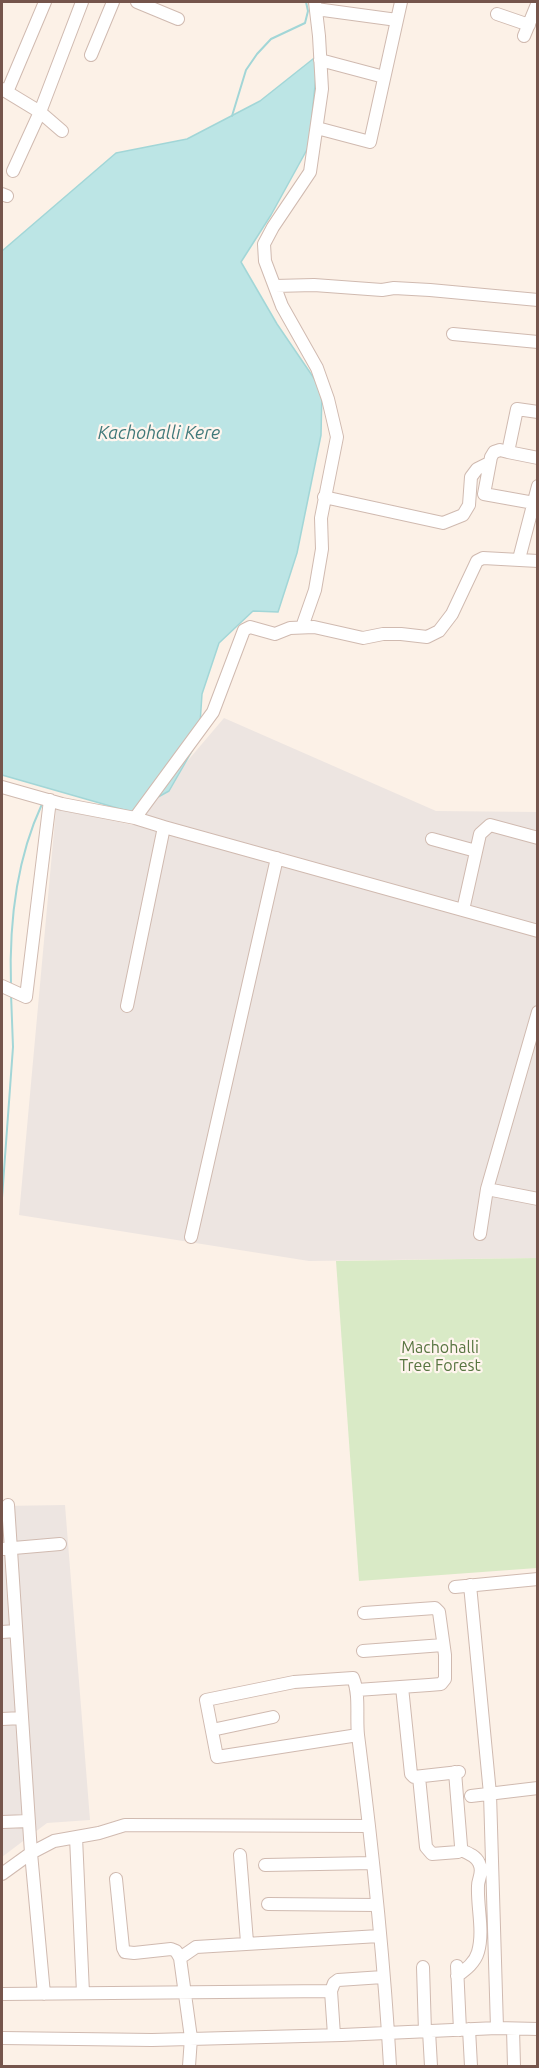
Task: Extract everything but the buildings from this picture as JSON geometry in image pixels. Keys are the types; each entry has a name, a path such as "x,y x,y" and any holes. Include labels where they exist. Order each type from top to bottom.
{"street":[{"path":"45,2 4,91 40,112 62,131"},
{"path":"13,171 40,112 81,2"},
{"path":"91,55 113,2"},
{"path":"137,2 178,19"},
{"path":"317,128 369,142 401,2"},
{"path":"497,14 527,31 537,2"},
{"path":"302,627 315,590 322,549 321,518 324,497 337,437 317,368 282,306 265,261 264,244 310,172 322,89 315,5 397,20"},
{"path":"321,60 384,77"},
{"path":"275,286 314,285 382,290 403,288 537,300"},
{"path":"453,334 537,342"},
{"path":"508,452 513,408 537,412"},
{"path":"534,503 484,494 489,463 494,452 500,450 537,458"},
{"path":"324,497 443,523 464,515 469,505 471,477 477,469 489,463"},
{"path":"519,559 537,486"},
{"path":"135,818 213,712 244,630 250,627 275,634 290,628 314,627 363,638 392,634 427,637 439,631 452,614 477,561 483,558 537,561"},
{"path":"2,787 44,799 135,818 537,932"},
{"path":"8,989 26,997 44,799"},
{"path":"463,910 480,834 490,825 537,838"},
{"path":"127,1006 164,827"},
{"path":"432,839 476,851"},
{"path":"191,1237 277,858"},
{"path":"480,1234 487,1189 536,1020"},
{"path":"487,1189 537,1199"},
{"path":"8,1505 6,1549 16,1631 31,1853 44,1994"},
{"path":"6,1549 60,1544"},
{"path":"455,1587 537,1579"},
{"path":"470,1586 490,1794 497,2028"},
{"path":"357,1690 441,1684 445,1679 439,1612 435,1608 364,1613"},
{"path":"2,1632 16,1631"},
{"path":"363,1652 443,1645"},
{"path":"358,1735 217,1756 206,1700 294,1682 354,1678 357,1690 358,1735 373,1863 390,2067"},
{"path":"402,1688 410,1772 414,1777 457,1772 461,1850"},
{"path":"212,1730 273,1717"},
{"path":"2,1719 22,1718"},
{"path":"418,1777 426,1847 432,1854 461,1850 477,1860 481,1866 478,1885 478,1951 469,1967 457,1971 471,2067"},
{"path":"471,1796 537,1788"},
{"path":"2,1822 29,1821"},
{"path":"2,1874 31,1853 54,1841 125,1825 369,1826"},
{"path":"76,1837 83,1993"},
{"path":"240,1855 247,1942"},
{"path":"265,1865 373,1863"},
{"path":"116,1879 125,1952 171,1949 176,1951 180,1958 191,2038 189,2067"},
{"path":"268,1904 376,1905"},
{"path":"180,1958 196,1947 247,1942 379,1936"},
{"path":"423,1967 431,2067"},
{"path":"334,2035 331,1991 334,1983 338,1980 383,1977"},
{"path":"2,1994 331,1991"},
{"path":"2,2038 152,2040 388,2034 497,2028 537,2029"},
{"path":"513,2029 514,2067"}],"shaded area":[{"path":"224,718 436,811 537,812 537,1258 309,1261 19,1215 56,809 133,825"},
{"path":"65,1505 90,1820 47,1823 2,1857 2,1506"}],"green space":[{"name":"Machohalli Tree Forest","path":"537,1258 537,1568 359,1581 336,1261"}],"water":[{"name":"Kachohalli Kere","path":"318,55 309,146 271,215 241,262 277,324 322,390 321,435 297,553 278,612 253,611 219,643 202,694 199,739 169,791 131,812 2,775 2,251 116,153 187,139 260,101"}],"waterway":[{"path":"232,116 246,70 271,39 305,23 308,11 306,2"},
{"path":"11,986 11,940 16,893 26,847 42,804"},
{"path":"2,1198 13,1047 11,994"}]}
